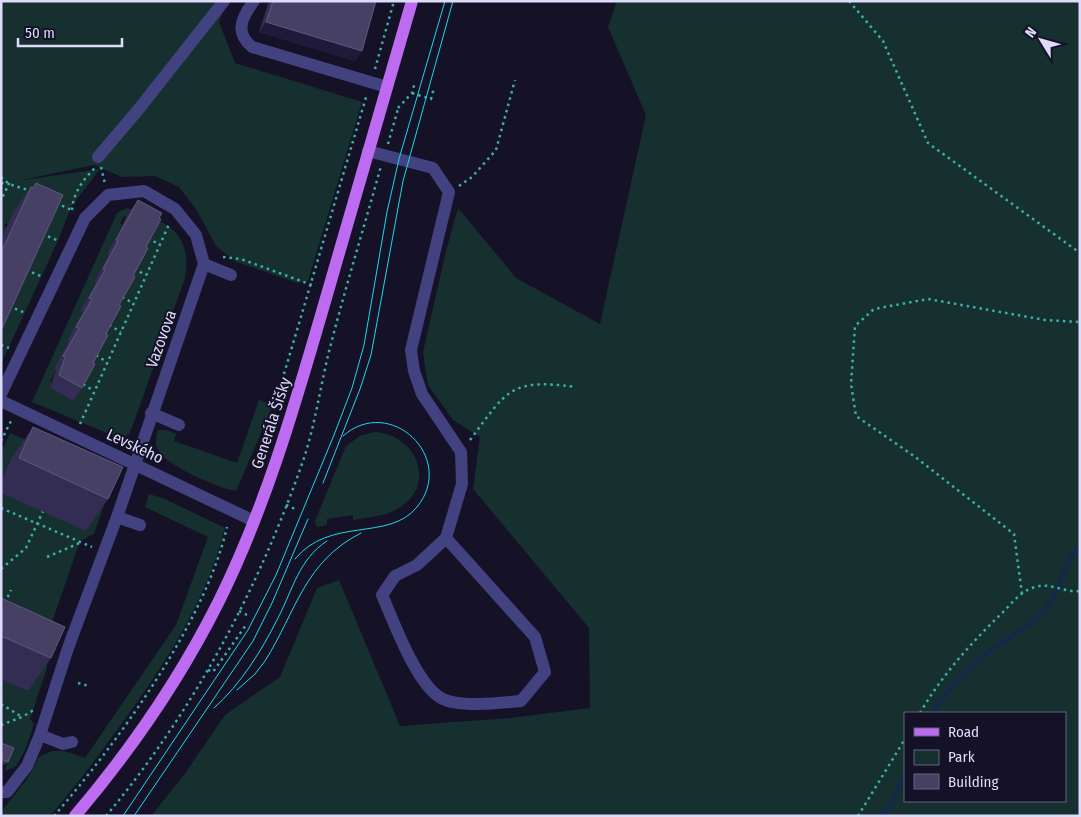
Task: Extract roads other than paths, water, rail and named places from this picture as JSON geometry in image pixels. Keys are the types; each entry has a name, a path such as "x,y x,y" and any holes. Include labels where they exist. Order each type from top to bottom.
{"main road":[{"name":"Generála Šišky","path":"75,816 126,752 183,666 219,601 254,521 290,418 412,1"}],"street":[{"path":"98,157 138,110 224,1"},
{"path":"254,1 243,16 240,29 244,40 252,47 387,87"},
{"path":"368,151 433,168 449,192 411,350 414,371 422,394 461,452 460,496 446,538 417,565 395,576 382,596 419,676 441,698 474,704 521,701 545,672 535,637 446,538"},
{"path":"1,394 84,218 108,195 144,191 175,209 196,235 206,265 231,275"},
{"name":"Vazovova","path":"1,792 6,792 27,766 40,735 68,648 206,265"},
{"name":"Levského","path":"1,401 254,521"},
{"path":"152,413 179,424"},
{"path":"116,517 140,524"},
{"path":"56,642 68,648"},
{"path":"40,735 62,744 72,742"}],"waterway":[{"path":"934,712 952,686 967,670 1039,616 1051,601 1070,559 1080,547"},
{"path":"881,816 891,804 904,777"}],"tram line":[{"path":"123,816 248,630 276,575 334,435 352,388 364,345 387,212 399,159 445,1"},
{"path":"323,483 360,389 371,355 403,181 453,1"},
{"path":"295,559 309,546 325,538 391,524 405,518 417,507 427,488 429,469 424,452 413,437 398,427 380,422 361,425 343,436"},
{"path":"134,816 253,641 272,603 308,519"},
{"path":"237,690 255,674 265,661 314,573 326,558 361,533"},
{"path":"214,708 224,699 250,666 272,630 303,566 317,548 327,541"}]}
